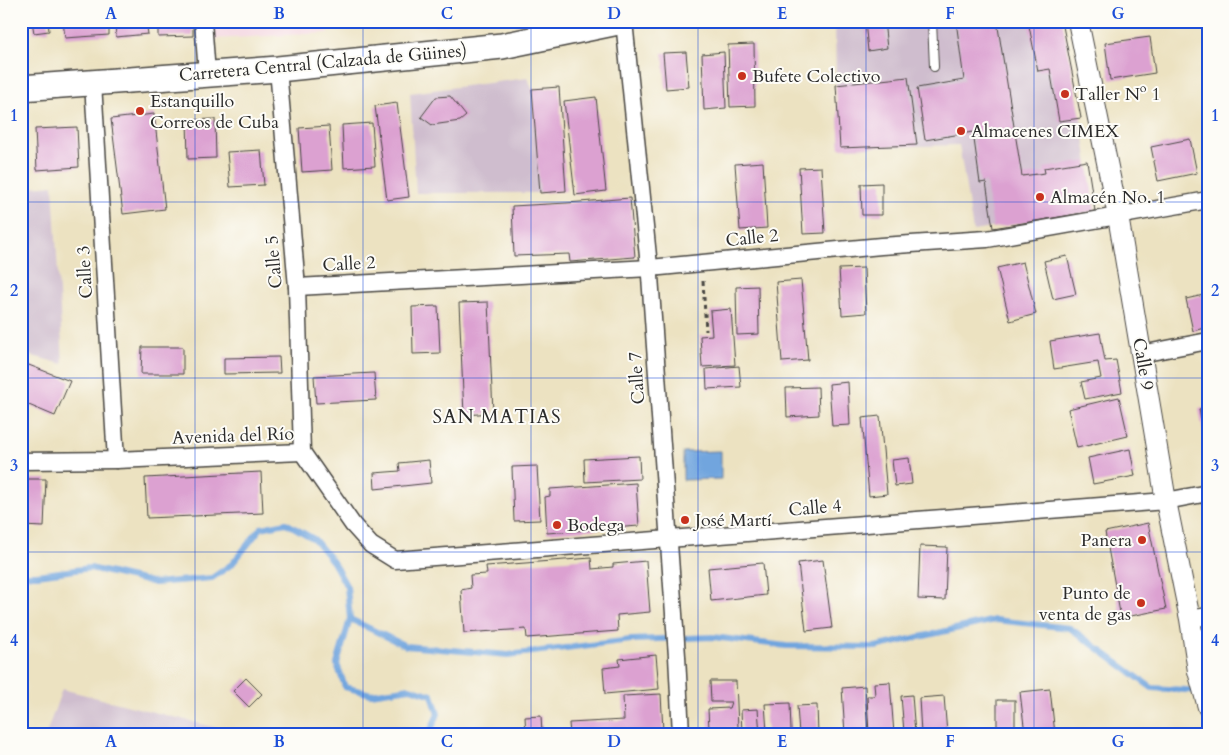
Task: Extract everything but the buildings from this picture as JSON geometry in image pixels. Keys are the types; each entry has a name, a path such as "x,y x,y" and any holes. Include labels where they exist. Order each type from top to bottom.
{"main road":[{"name":"Carretera Central (Calzada de Güines)","path":"21,88 278,69 502,46 623,21"}],"street":[{"path":"203,21 207,74"},
{"name":"Calle 7","path":"623,21 650,268 677,656 680,734"},
{"name":"Calle 9","path":"1078,21 1118,216 1166,501 1199,618 1198,671 1208,707"},
{"name":"Calle 5","path":"278,69 297,287 302,452"},
{"name":"Calle 3","path":"94,83 116,460"},
{"name":"Calle 2","path":"297,287 650,268 881,246 986,239 1208,200"},
{"path":"1141,354 1208,341"},
{"name":"Avenida del Río","path":"21,461 116,460 302,452 353,525 371,544 396,560"},
{"name":"Calle 4","path":"396,560 1166,501 1208,493"}],"lane":[{"path":"932,21 934,67"}],"path":[{"path":"703,263 706,331"}],"shaded area":[{"path":"211,21 327,21 328,33 212,39"},
{"name":"Almacenes CIMEX","path":"835,21 1062,21 1081,118 1095,211 973,231 959,145 840,148 836,85"},
{"path":"528,78 532,89 540,193 416,193 410,93"},
{"path":"53,185 63,364 21,353 21,188"},
{"path":"62,689 241,734 46,734"}],"water":[{"path":"721,451 721,479 683,480 683,452"}],"waterway":[{"path":"21,575 37,575 90,568 155,583 212,578 232,564 261,528 286,523 314,539 333,562 347,587 350,619 337,664 345,687 371,694 410,688 432,695 438,714 429,734"},
{"path":"350,619 406,646 508,655 631,640 713,637 786,646 875,647 995,620 1070,628 1152,688 1202,691"}],"place":[{"name":"Bufete Colectivo","path":"742,76"},
{"name":"Taller Nº 1","path":"1065,94"},
{"name":"Estanquillo Correos de Cuba","path":"140,111"},
{"name":"Almacenes CIMEX","path":"961,131"},
{"name":"Almacén No. 1","path":"1040,197"},
{"name":"José Martí","path":"685,520"},
{"name":"Bodega","path":"557,525"},
{"name":"Panera","path":"1142,540"},
{"name":"Punto de venta de gas","path":"1141,603"}],"district":[{"name":"SAN MATIAS","path":"497,417"}]}
